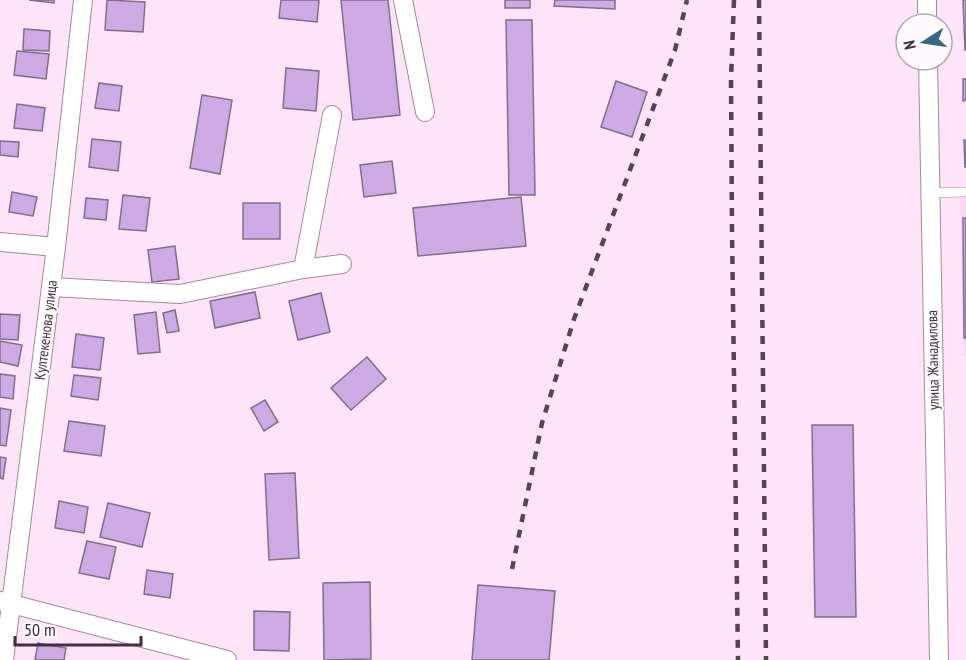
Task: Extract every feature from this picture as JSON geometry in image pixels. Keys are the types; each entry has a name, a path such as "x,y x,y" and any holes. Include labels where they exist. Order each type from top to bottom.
{"street":[{"name":"Култекенова улица","path":"4,660 5,601 51,287 83,0"},
{"path":"404,0 425,112"},
{"name":"улица Жанадилова","path":"928,72 939,660"},
{"path":"303,268 332,115"},
{"path":"0,242 56,247"},
{"path":"51,287 180,294 303,268 342,264"},
{"path":"5,601 227,660"}],"lane":[{"path":"929,193 966,192"}],"shaded area":[{"path":"960,194 966,194 966,356 963,356"}],"building":[{"path":"29,0 54,0 54,3"},
{"path":"107,0 145,2 143,32 105,30"},
{"path":"281,0 319,0 317,22 279,18"},
{"path":"341,0 388,0 400,115 353,120"},
{"path":"505,0 530,0 530,8 505,8"},
{"path":"555,0 615,0 615,9 554,6"},
{"path":"963,0 966,0 966,50 965,50"},
{"path":"506,20 532,20 535,195 509,195"},
{"path":"24,29 50,31 49,51 23,50"},
{"path":"17,51 49,54 46,79 14,75"},
{"path":"286,68 319,71 316,111 283,108"},
{"path":"963,79 966,79 966,100 963,101"},
{"path":"616,81 647,92 632,137 601,127"},
{"path":"99,83 122,86 119,111 95,108"},
{"path":"202,95 232,100 220,174 190,168"},
{"path":"17,104 45,108 42,131 14,128"},
{"path":"92,139 121,142 118,171 89,167"},
{"path":"964,140 966,140 966,167 965,167"},
{"path":"0,141 19,142 18,157 0,155"},
{"path":"392,161 396,193 364,197 360,165"},
{"path":"12,192 37,197 33,216 9,212"},
{"path":"123,195 150,198 146,231 119,229"},
{"path":"521,197 526,246 418,256 413,208"},
{"path":"86,198 108,200 106,220 84,218"},
{"path":"243,203 280,203 280,239 243,239"},
{"path":"963,218 966,218 966,338 964,338"},
{"path":"175,246 179,279 152,282 148,250"},
{"path":"255,292 260,318 215,328 210,301"},
{"path":"321,293 330,332 298,340 289,301"},
{"path":"175,310 179,331 167,333 163,313"},
{"path":"156,312 160,352 138,354 134,315"},
{"path":"0,314 20,315 18,340 0,339"},
{"path":"76,334 104,338 100,370 72,367"},
{"path":"0,341 22,345 18,366 0,362"},
{"path":"367,357 386,379 351,410 331,388"},
{"path":"0,374 15,376 13,399 0,397"},
{"path":"74,375 101,378 98,400 71,396"},
{"path":"265,400 278,422 264,431 251,408"},
{"path":"0,408 11,410 6,446 0,445"},
{"path":"69,421 105,426 101,456 64,451"},
{"path":"812,425 853,425 856,617 815,617"},
{"path":"0,457 6,458 3,479 0,478"},
{"path":"295,473 299,558 269,560 265,474"},
{"path":"59,501 88,507 84,533 55,528"},
{"path":"108,503 150,513 142,547 100,537"},
{"path":"87,541 116,547 109,579 79,573"},
{"path":"147,570 173,574 170,598 144,594"},
{"path":"370,582 371,659 324,660 323,583"},
{"path":"478,585 555,591 549,660 472,660"},
{"path":"254,611 290,612 289,651 254,650"},
{"path":"38,643 66,648 64,660 35,660"}],"railway":[{"path":"512,569 542,423 574,319 675,50 687,0"},
{"path":"734,0 731,79 738,660"},
{"path":"759,0 766,660"}]}
